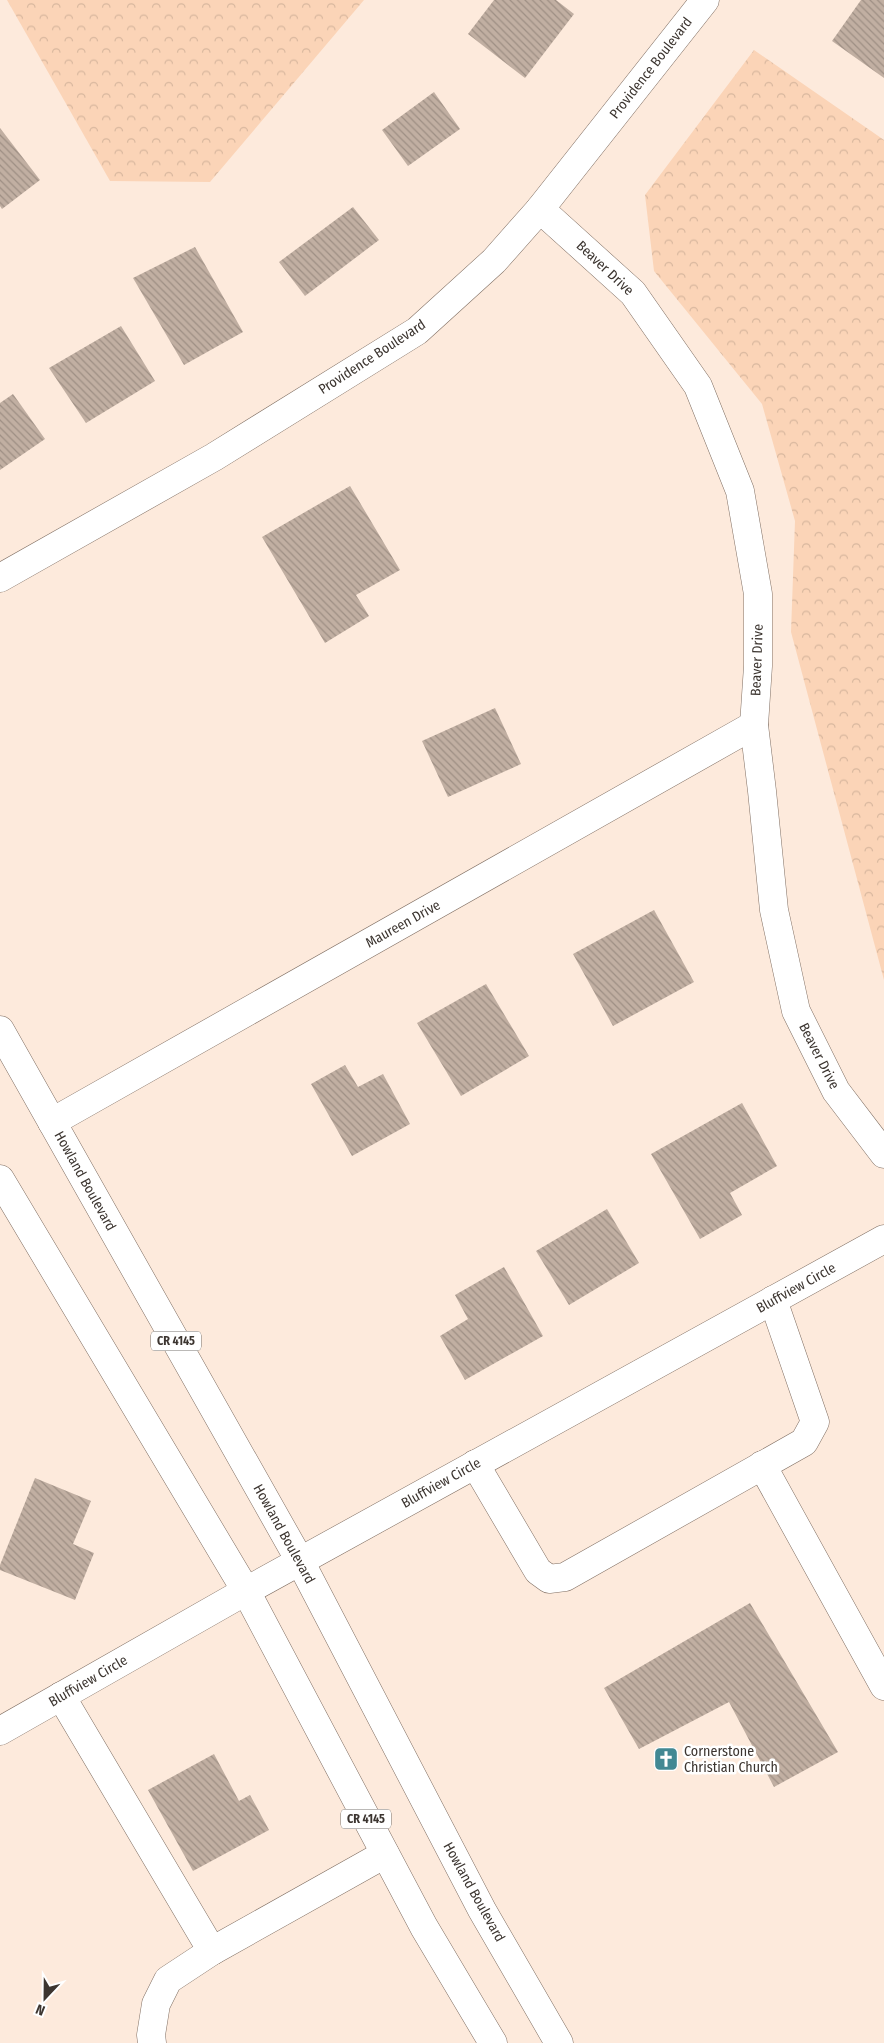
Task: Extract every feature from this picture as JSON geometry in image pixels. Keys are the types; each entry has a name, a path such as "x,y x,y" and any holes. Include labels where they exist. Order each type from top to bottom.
{"main road":[{"name":"Providence Boulevard","path":"0,578 214,456 418,331 494,261 540,209 705,0"},
{"name":"Beaver Drive","path":"540,209 633,293 698,386 740,491 758,594 758,666 754,726 774,910 796,1011 836,1091 884,1154"},
{"name":"Maureen Drive","path":"52,1122 754,726"},
{"name":"Howland Boulevard","path":"0,1030 300,1561 482,1910 559,2043"},
{"name":"CR 4145","path":"0,1179 246,1591 424,1927 493,2043"},
{"name":"Bluffview Circle","path":"0,1731 246,1591 884,1239"},
{"path":"475,1464 538,1571 549,1578 565,1577 804,1442 815,1422 773,1300"},
{"path":"762,1465 884,1686"},
{"path":"61,1696 212,1950"},
{"path":"152,2043 151,2035 156,2004 168,1980 212,1950 385,1854"}],"green space":[{"path":"7,0 364,0 210,182 110,181"},
{"path":"754,50 884,140 884,980 791,632 795,521 762,404 654,271 645,195"}],"building":[{"path":"494,0 556,0 574,14 525,78 468,34"},
{"path":"861,0 884,0 884,78 832,41"},
{"path":"434,92 460,129 408,166 382,130"},
{"path":"0,128 40,180 2,209 0,206"},
{"path":"353,207 379,240 305,296 279,262"},
{"path":"195,247 243,332 184,365 133,278"},
{"path":"121,326 155,381 86,423 49,368"},
{"path":"13,394 45,439 0,470 0,403"},
{"path":"350,486 400,570 356,595 369,616 325,643 262,537"},
{"path":"495,708 521,764 448,797 422,741"},
{"path":"654,910 694,982 613,1026 573,954"},
{"path":"486,984 529,1056 461,1096 417,1023"},
{"path":"345,1065 358,1087 383,1074 410,1124 352,1156 311,1084"},
{"path":"742,1103 777,1166 730,1193 742,1215 700,1239 651,1154"},
{"path":"607,1209 639,1263 569,1305 536,1251"},
{"path":"504,1267 543,1336 465,1380 440,1336 468,1319 455,1295"},
{"path":"35,1478 91,1501 73,1544 94,1553 75,1600 0,1570 0,1565"},
{"path":"750,1603 838,1752 774,1787 729,1702 639,1749 604,1688"},
{"path":"214,1754 239,1801 250,1795 269,1830 193,1871 148,1790"}],"place":[{"name":"Cornerstone Christian Church","path":"666,1759"}]}
